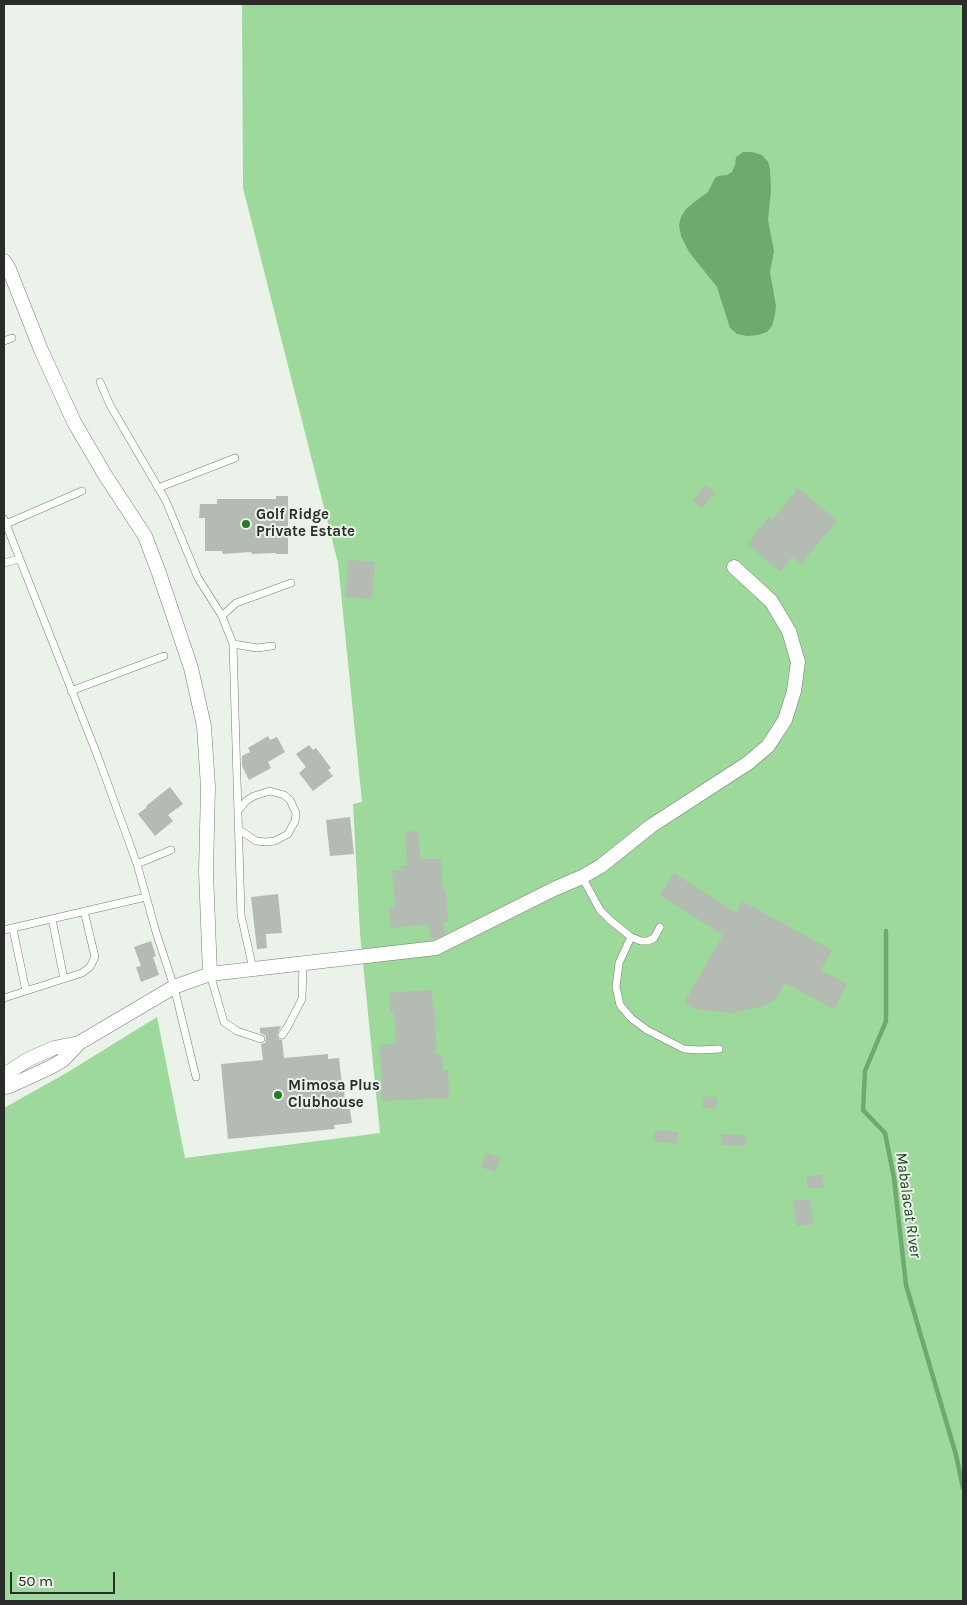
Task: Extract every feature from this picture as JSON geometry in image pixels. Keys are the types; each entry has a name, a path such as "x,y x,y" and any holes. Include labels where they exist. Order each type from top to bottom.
{"street":[{"path":"4,261 9,269 41,350 74,422 145,536 191,668 204,726 208,786 206,872 210,974"},
{"path":"4,1087 19,1083 63,1060 79,1043 174,987 210,974 436,948 601,866 651,826 748,762 768,746 785,720 794,691 798,662 789,631 771,601 734,567"},
{"path":"4,1075 29,1059 54,1048 79,1043"}],"lane":[{"path":"4,342 12,338"},
{"path":"100,382 110,405 166,501 198,578 222,616 233,644 241,915 253,969"},
{"path":"158,488 235,458"},
{"path":"82,491 5,522 137,864 174,987 196,1077"},
{"path":"4,564 19,559"},
{"path":"222,616 236,603 291,583"},
{"path":"233,644 257,648 272,646"},
{"path":"71,691 164,656"},
{"path":"238,811 246,801 254,796 270,791 284,795 290,800 296,813 295,821 288,834 275,841 256,841 238,829"},
{"path":"137,864 171,850"},
{"path":"582,877 600,910 631,937 641,941 648,941 654,938 660,927"},
{"path":"4,930 146,897"},
{"path":"4,998 82,973 90,967 95,957 84,911"},
{"path":"52,919 64,979"},
{"path":"13,929 26,991"},
{"path":"631,937 619,963 616,987 620,1005 631,1018 648,1030 684,1048 700,1050 719,1049"},
{"path":"282,1035 302,999 303,963"},
{"path":"210,974 224,1022 237,1031 261,1039"}],"shaded area":[{"path":"242,4 963,4 963,1601 4,1601 4,1108 68,1072 157,1017 185,1158 380,1133 360,933 353,804 362,802 338,563 243,188"},
{"path":"743,152 762,155 768,162 770,169 771,191 768,220 774,251 770,272 776,306 772,326 767,332 747,336 737,334 730,328 717,287 689,252 681,236 679,225 686,209 708,192 715,178 732,172 736,157"}],"building":[{"path":"706,485 715,493 702,508 693,501"},
{"path":"798,488 837,521 801,564 792,557 780,572 747,544 769,517 772,520"},
{"name":"Golf Ridge Private Estate","path":"276,496 288,496 288,554 252,554 251,552 223,554 222,551 205,551 205,518 199,518 200,504 217,504 217,499 276,499"},
{"path":"348,560 375,562 372,599 345,597"},
{"path":"268,736 270,740 277,737 285,752 268,762 271,768 249,780 242,766 242,756 250,752 248,748"},
{"path":"309,745 313,750 316,748 331,768 328,770 333,776 313,791 299,773 306,767 296,754"},
{"path":"170,787 183,804 168,815 173,821 155,836 138,814"},
{"path":"350,817 354,854 330,856 326,820"},
{"path":"418,831 420,859 441,859 443,890 446,890 448,922 444,922 445,934 437,938 430,938 428,924 391,928 389,908 395,907 392,870 401,870 401,866 407,866 405,832"},
{"path":"674,873 736,913 742,901 832,950 821,970 847,984 834,1009 785,983 775,1000 761,1007 731,1013 696,1009 684,1003 723,935 660,895"},
{"path":"278,894 282,933 266,934 267,948 257,949 251,897"},
{"path":"151,941 156,956 153,957 159,975 141,982 136,967 141,966 134,947"},
{"path":"432,990 433,1010 435,1009 436,1055 442,1054 443,1071 448,1070 449,1098 382,1101 380,1045 396,1044 394,1011 390,1011 389,993"},
{"name":"Mimosa Plus Clubhouse","path":"281,1026 277,1035 282,1040 284,1058 328,1054 328,1059 339,1058 342,1084 344,1084 345,1109 350,1109 352,1123 334,1125 335,1129 228,1139 221,1064 263,1060 261,1044 265,1043 266,1038 265,1035 260,1033 260,1028"},
{"path":"704,1096 717,1098 716,1109 702,1107"},
{"path":"655,1130 678,1132 676,1144 653,1141"},
{"path":"721,1134 746,1135 745,1146 721,1145"},
{"path":"486,1153 500,1158 495,1172 481,1167"},
{"path":"822,1174 824,1187 808,1189 806,1177"},
{"path":"810,1199 813,1224 797,1226 793,1201"}],"waterway":[{"name":"Mabalacat River","path":"886,931 886,1021 865,1071 863,1110 885,1133 894,1178 906,1285 956,1455 963,1488"}],"place":[{"name":"Golf Ridge Private Estate","path":"246,524"},
{"name":"Mimosa Plus Clubhouse","path":"278,1095"}]}
